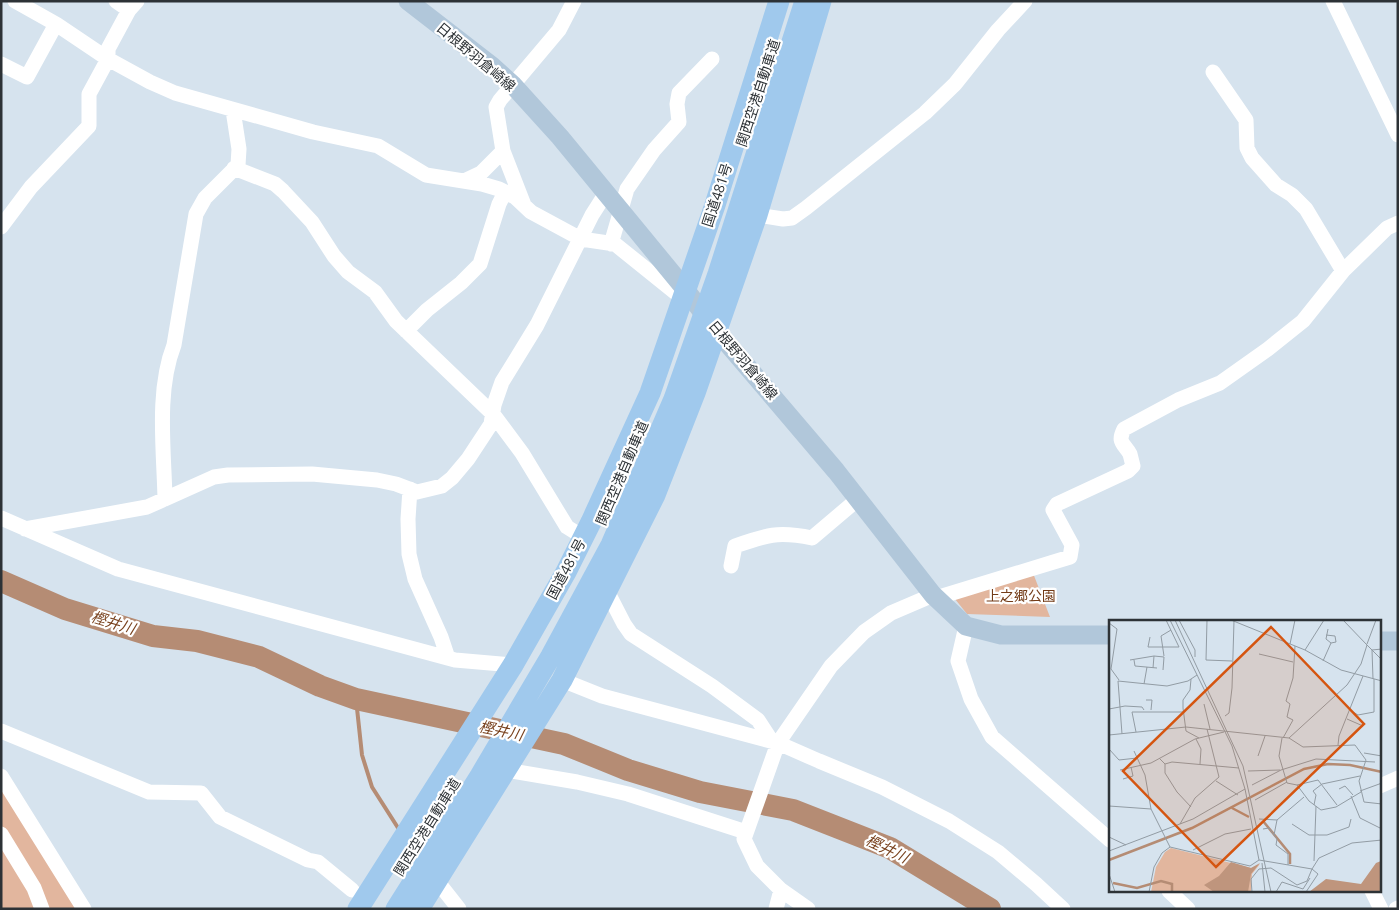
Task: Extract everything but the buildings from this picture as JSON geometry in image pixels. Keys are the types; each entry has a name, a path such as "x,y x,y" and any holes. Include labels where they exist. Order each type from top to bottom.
{"highway":[{"name":"国道481号","path":"355,899 455,757 513,665 566,572 583,537 650,393 717,197 779,1"},
{"name":"関西空港自動車道","path":"376,909 511,694 595,536 692,308 726,192 788,1"},
{"name":"関西空港自動車道","path":"396,909 480,776 551,656 611,546 674,399 718,274 805,1"},
{"path":"419,909 562,680 655,495 695,393 757,215 821,1"}],"main road":[{"name":"日根野羽倉崎線","path":"408,1 492,66 513,85 560,137 621,211 684,294 858,499 934,597 966,626 1002,635 1109,635"},
{"path":"1382,641 1398,641"}],"street":[{"path":"1,227 31,187 89,126 89,94 108,59 108,49 133,6 116,1"},
{"path":"524,206 503,151 496,107 559,30 574,1"},
{"path":"757,215 782,219 792,218 925,113 956,84 998,30 1025,1"},
{"path":"1333,1 1398,135"},
{"path":"21,3 108,59 150,82 175,93 313,132 378,146 426,175 482,184 505,192 515,197 531,212 581,239 616,244 684,294"},
{"path":"1,64 27,77 56,24"},
{"path":"611,244 627,189 654,150 679,122 677,104 679,94 712,59"},
{"path":"1213,72 1246,120 1247,148 1252,158 1276,185 1292,195 1306,209 1343,272"},
{"path":"165,499 163,400 168,360 174,345 196,214 205,198 238,165 239,149 233,110"},
{"path":"464,181 481,173 503,151"},
{"path":"234,168 275,184 283,191 312,222 334,256 348,272 375,292 396,322 493,414 522,453 567,527 583,537"},
{"path":"406,331 480,264 498,204 505,192"},
{"path":"25,529 147,507 214,477 228,475 312,474 377,480 417,492 428,491 442,486 452,478 468,459 491,424 502,382 537,325 592,215 606,193"},
{"path":"808,909 781,890 757,866 744,839 774,742 831,666 864,632 891,613 934,597 1070,557 1072,545 1054,510 1057,504 1128,471 1133,466 1130,456 1121,442 1120,436 1124,429 1178,400 1220,382 1268,349 1303,321 1343,272 1386,228 1398,223"},
{"path":"410,489 408,519 409,554 414,579 441,637 448,658"},
{"path":"731,566 735,546 765,535 790,534 812,538 858,499"},
{"path":"1,518 118,570 448,658 513,665"},
{"path":"607,590 631,634 712,686 758,720 774,742"},
{"path":"966,626 958,661 971,699 992,737 1109,839"},
{"path":"562,680 602,696 774,742 882,787 949,821 998,852 1063,909"},
{"path":"1,731 149,792 201,793 220,817 308,860 318,862 355,899"},
{"path":"506,770 578,782 628,794 746,832"},
{"path":"1,776 84,909"},
{"path":"1382,785 1397,781"},
{"path":"1,834 34,888 42,909"},
{"path":"437,881 458,909"},
{"path":"776,909 781,890"},
{"path":"1171,892 1188,909"},
{"path":"1372,892 1381,909"}],"green space":[{"name":"上之郷公園","path":"1033,573 1050,617 967,614 951,594"},
{"path":"1,787 78,909 1,909"}],"waterway":[{"name":"樫井川","path":"1,581 65,609 153,636 197,641 259,657 320,686 356,699 564,744 628,770 700,792 793,810 890,848 990,909"},
{"path":"356,699 362,755 372,787 400,831"},
{"path":"408,843 419,860"}]}
